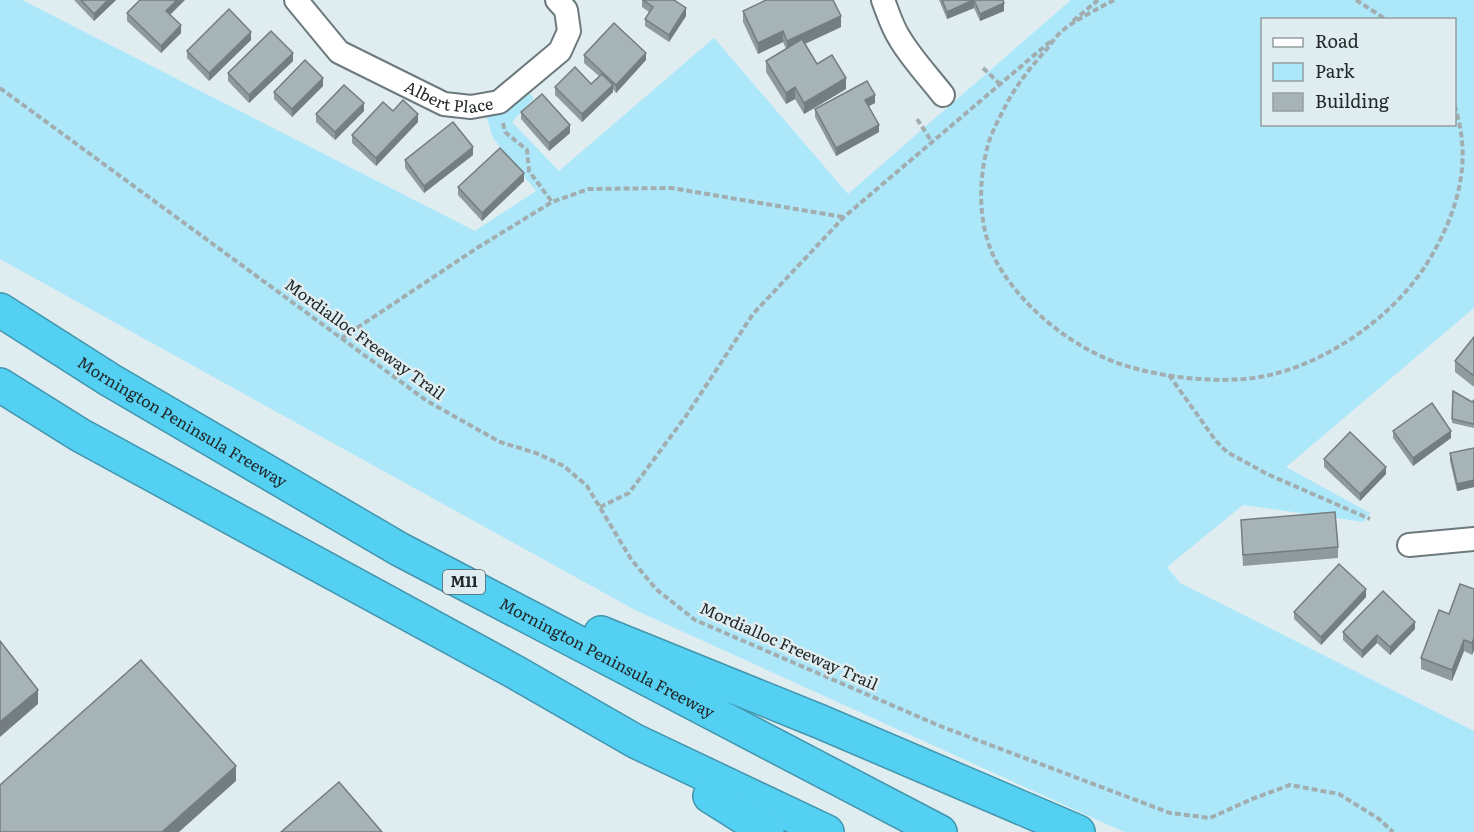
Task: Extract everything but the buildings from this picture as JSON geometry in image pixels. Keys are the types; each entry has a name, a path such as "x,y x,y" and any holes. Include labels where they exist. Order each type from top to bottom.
{"highway":[{"name":"Mornington Peninsula Freeway","path":"0,310 110,380 399,549 940,832"},
{"path":"0,385 80,435 515,672 635,741 827,832"},
{"path":"424,561 821,722 1078,832"},
{"path":"515,672 767,832"}],"street":[{"name":"Albert Place","path":"296,0 339,52 444,104 471,107 499,102 560,51 569,32 566,10 557,0"},
{"path":"884,0 898,38 943,95"},
{"path":"1409,545 1474,538"}],"path":[{"path":"600,507 628,493 686,416 753,314 844,217 1098,0"},
{"path":"1114,0 1062,31 1028,70 1011,95 986,151 982,179 982,206 986,234 995,259 1011,284 1031,307 1050,325 1076,342 1107,359 1140,370 1205,379 1246,379 1279,372 1321,357 1362,332 1391,308 1414,282 1435,250 1462,187 1465,164 1463,135 1456,108"},
{"path":"1356,0 1384,18"},
{"path":"983,68 1000,84"},
{"name":"Mordialloc Freeway Trail","path":"0,88 428,401 500,442 536,453 564,466 587,486 631,559 656,589 695,620 940,726 1170,813 1210,818 1290,785 1339,794 1379,819 1393,832"},
{"path":"499,102 505,132 527,150 529,171 552,202"},
{"path":"917,119 932,142"},
{"path":"342,338 477,248 552,202 589,189 672,188 844,217"},
{"path":"1168,375 1216,441 1227,452 1267,474 1370,519"}],"green space":[{"path":"0,0 22,0 475,231 536,191 493,138 484,109 524,88 534,98 512,122 559,171 714,38 848,194 1071,0 1474,0 1474,308 1286,467 1370,513 1364,522 1243,505 1167,567 1180,583 1474,731 1474,832 1124,832 635,610 0,259"}]}
